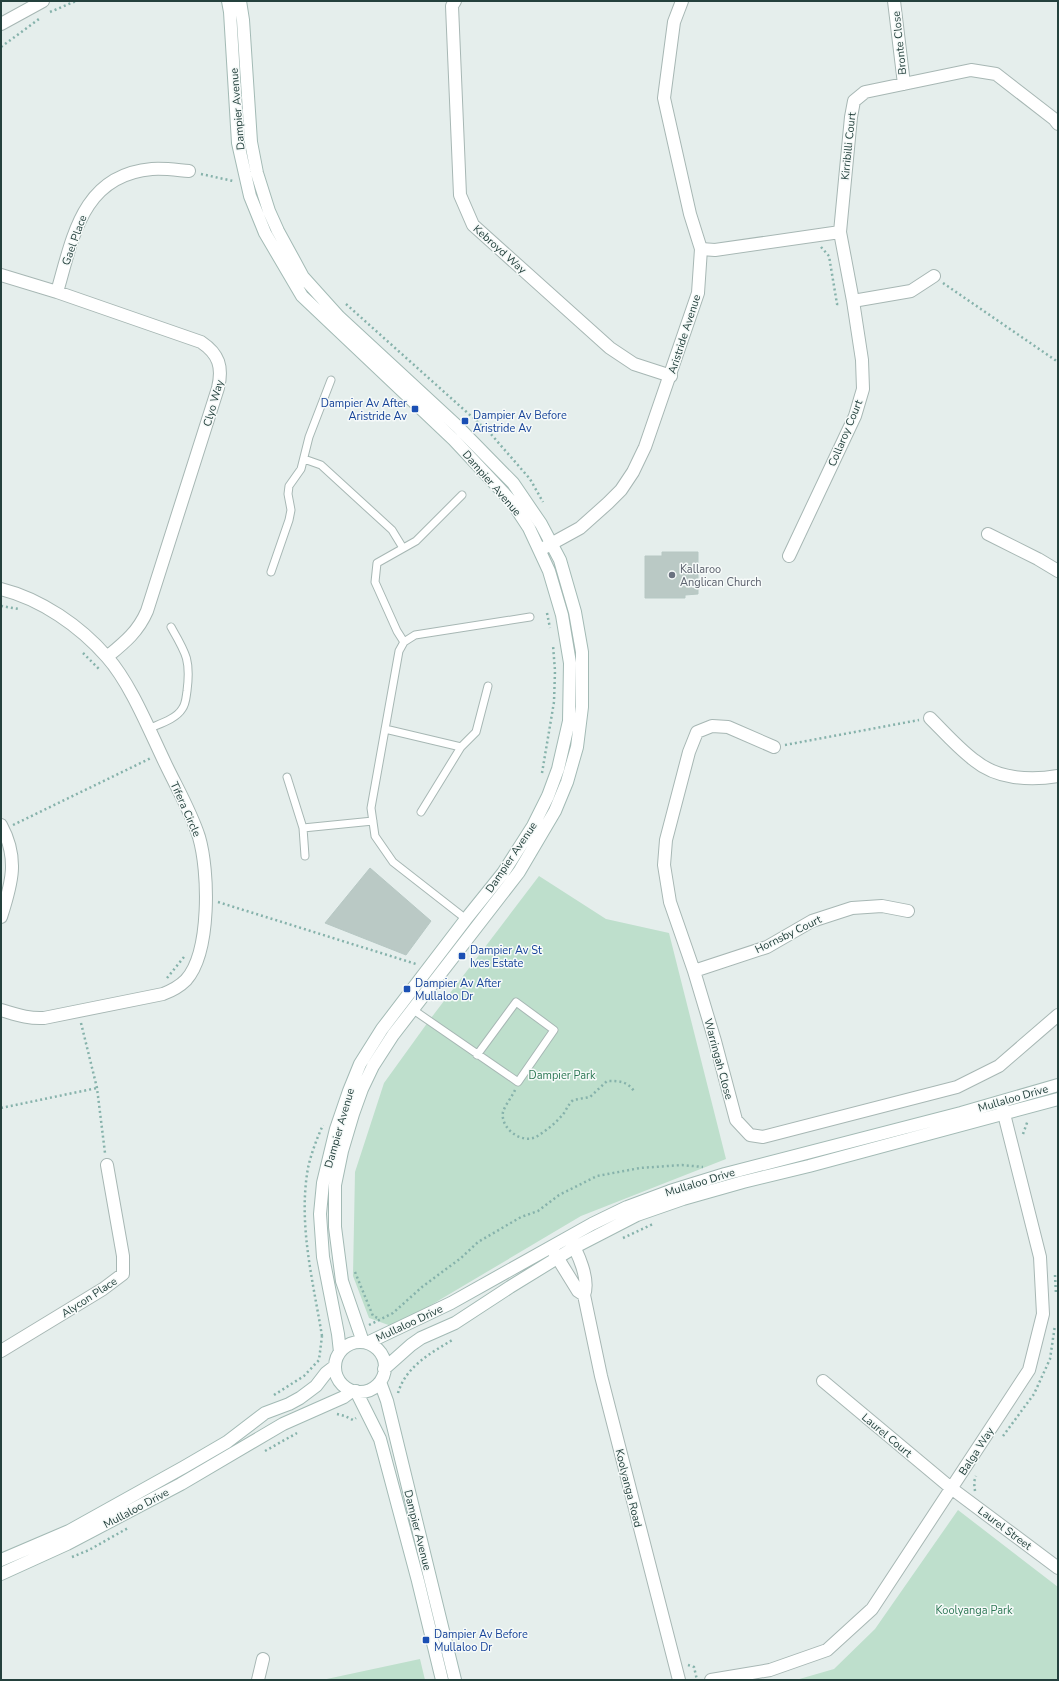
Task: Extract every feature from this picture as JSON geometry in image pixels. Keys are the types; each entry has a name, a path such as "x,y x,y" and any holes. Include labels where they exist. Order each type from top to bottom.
{"street":[{"path":"1,24 43,1"},
{"name":"Dampier Avenue","path":"228,1 230,12 236,118 240,150 250,196 265,233 302,296 449,435 493,480 512,502 524,520 549,571 562,615 570,663 569,720 558,769 534,826 503,873 466,919 368,1050 360,1064 336,1128 323,1183 320,1214 323,1257 338,1334 340,1352"},
{"name":"Dampier Avenue","path":"240,1 243,20 251,142 257,173 272,218 290,254 303,277 339,317 458,427 513,483 541,524 560,560 569,588 582,652 582,707 577,747 567,782 555,812 519,872 412,1009 379,1056 362,1089 350,1121 335,1185 335,1227 342,1282 365,1343"},
{"name":"Kebroyd Way","path":"455,1 452,6 460,195 473,225 610,348 634,364 670,376"},
{"name":"Aristride Avenue","path":"540,550 580,528 621,490 633,472 645,447 698,292 701,249 690,214 664,98 674,22 682,1"},
{"name":"Bronte Close","path":"894,1 904,84"},
{"name":"Kirribilli Court","path":"840,232 851,117 854,101 865,92 971,70 996,74 1054,119 1058,124"},
{"name":"Gael Place","path":"56,292 79,221 94,197 113,181 140,171 161,168 189,171"},
{"path":"701,249 715,250 840,232"},
{"name":"Collaroy Court","path":"789,556 855,416 863,389 862,360 840,232"},
{"name":"Clyo Way","path":"1,275 56,292 201,342 210,348 220,365 221,376 218,388 147,611 143,621 131,637 107,657"},
{"path":"853,302 911,291 934,276"},
{"path":"988,534 1038,559 1058,572"},
{"name":"Tifera Circle","path":"1,589 24,597 57,614 107,657 124,682 148,729 154,754 198,836 206,876 204,922 197,961 186,980 175,989 163,994 79,1012 34,1019 1,1010"},
{"path":"930,718 974,761 1005,777 1042,779 1058,776"},
{"name":"Warringah Close","path":"774,747 728,727 712,726 697,732 689,752 666,840 664,865 670,902 694,971 715,1041 736,1120 750,1135 763,1137 957,1087 999,1066 1058,1015"},
{"path":"1,917 9,891 13,866 11,852 2,827"},
{"name":"Hornsby Court","path":"694,971 767,947 812,921 852,908 882,906 908,911"},
{"name":"Mullaloo Drive","path":"365,1343 451,1303 554,1252 626,1207 670,1191 725,1174 1001,1102 1058,1085"},
{"name":"Mullaloo Drive","path":"572,1242 637,1215 683,1199 743,1182 1005,1120 1058,1099"},
{"name":"Balga Way","path":"711,1680 770,1670 827,1650 872,1609 1029,1370 1043,1314 1040,1257 1001,1102"},
{"name":"Alycon Place","path":"1,1351 103,1289 123,1274 123,1256 107,1165"},
{"name":"Koolyanga Road","path":"572,1242 580,1261 584,1277 586,1289 584,1295 605,1390 679,1680"},
{"name":"Mullaloo Drive","path":"384,1369 421,1338 462,1319 554,1252"},
{"name":"Koolyanga Road","path":"554,1252 578,1291 584,1295"},
{"path":"352,1343 365,1343 373,1346 380,1353 383,1359 384,1369 380,1382 369,1390 354,1391 344,1386 339,1381 335,1372 336,1358 340,1352 352,1343"},
{"name":"Mullaloo Drive","path":"1,1560 69,1531 184,1467 227,1442 265,1413 300,1398 316,1386 326,1373 335,1366"},
{"name":"Laurel Court","path":"823,1381 951,1488"},
{"name":"Dampier Avenue","path":"380,1382 387,1401 455,1680"},
{"name":"Dampier Avenue","path":"354,1391 380,1440 418,1581 442,1680"},
{"name":"Mullaloo Drive","path":"1,1574 67,1544 181,1484 283,1424 344,1397 354,1391"},
{"name":"Laurel Street","path":"951,1488 1058,1568"},
{"path":"258,1680 263,1659"}],"lane":[{"path":"270,572 289,520 289,486 301,469 309,437 331,380"},
{"path":"304,459 321,465 392,530 403,548"},
{"path":"404,642 397,631 375,582 377,563 416,541 462,495"},
{"path":"466,919 393,862 375,836 371,808 399,651 404,642 415,635 530,617"},
{"path":"148,729 176,715 185,703 189,675 188,663 185,651 172,627"},
{"path":"421,812 461,747 476,732 488,686"},
{"path":"385,730 461,747"},
{"path":"287,777 303,828 304,856"},
{"path":"303,828 373,822"},
{"path":"412,1009 477,1055 518,1082 554,1030 516,1002 477,1055"}],"path":[{"path":"46,14 76,1"},
{"path":"1,47 40,19"},
{"path":"189,171 238,181"},
{"path":"817,246 822,247 829,256 837,304 853,302"},
{"path":"934,276 1058,362"},
{"path":"341,300 490,433 530,479 545,505"},
{"path":"1,606 20,610"},
{"path":"80,649 101,672"},
{"path":"774,747 930,718"},
{"path":"2,827 154,754"},
{"path":"206,899 424,966"},
{"path":"163,982 186,955"},
{"path":"79,1012 96,1088 107,1165"},
{"path":"518,1082 511,1099 503,1111 504,1120 508,1129 518,1136 526,1138 535,1138 546,1131 564,1113 573,1100 590,1097 607,1081 622,1082 630,1085 634,1091"},
{"path":"1,1108 96,1088"},
{"path":"1005,1120 1034,1118"},
{"path":"617,1241 656,1223"},
{"path":"397,1395 401,1384 420,1360 460,1335"}],"green space":[{"name":"Dampier Park","path":"539,876 606,919 669,933 726,1159 581,1216 394,1327 369,1318 353,1276 355,1172 384,1083 428,1022"},
{"name":"Koolyanga Park","path":"958,1510 1058,1587 1058,1680 796,1680 834,1669 875,1629"},
{"path":"420,1659 425,1680 322,1680"}],"building":[{"name":"Kallaroo Anglican Church","path":"662,552 698,552 698,594 685,595 685,598 645,598 645,556 662,556"},
{"path":"370,868 431,921 406,955 325,923"}],"place":[{"name":"Dampier Av After Aristride Av","path":"415,409"},
{"name":"Dampier Av Before Aristride Av","path":"465,421"},
{"name":"Kallaroo Anglican Church","path":"672,575"},
{"name":"Dampier Av St Ives Estate","path":"462,956"},
{"name":"Dampier Av After Mullaloo Dr","path":"407,989"},
{"name":"Dampier Av Before Mullaloo Dr","path":"426,1640"}]}
